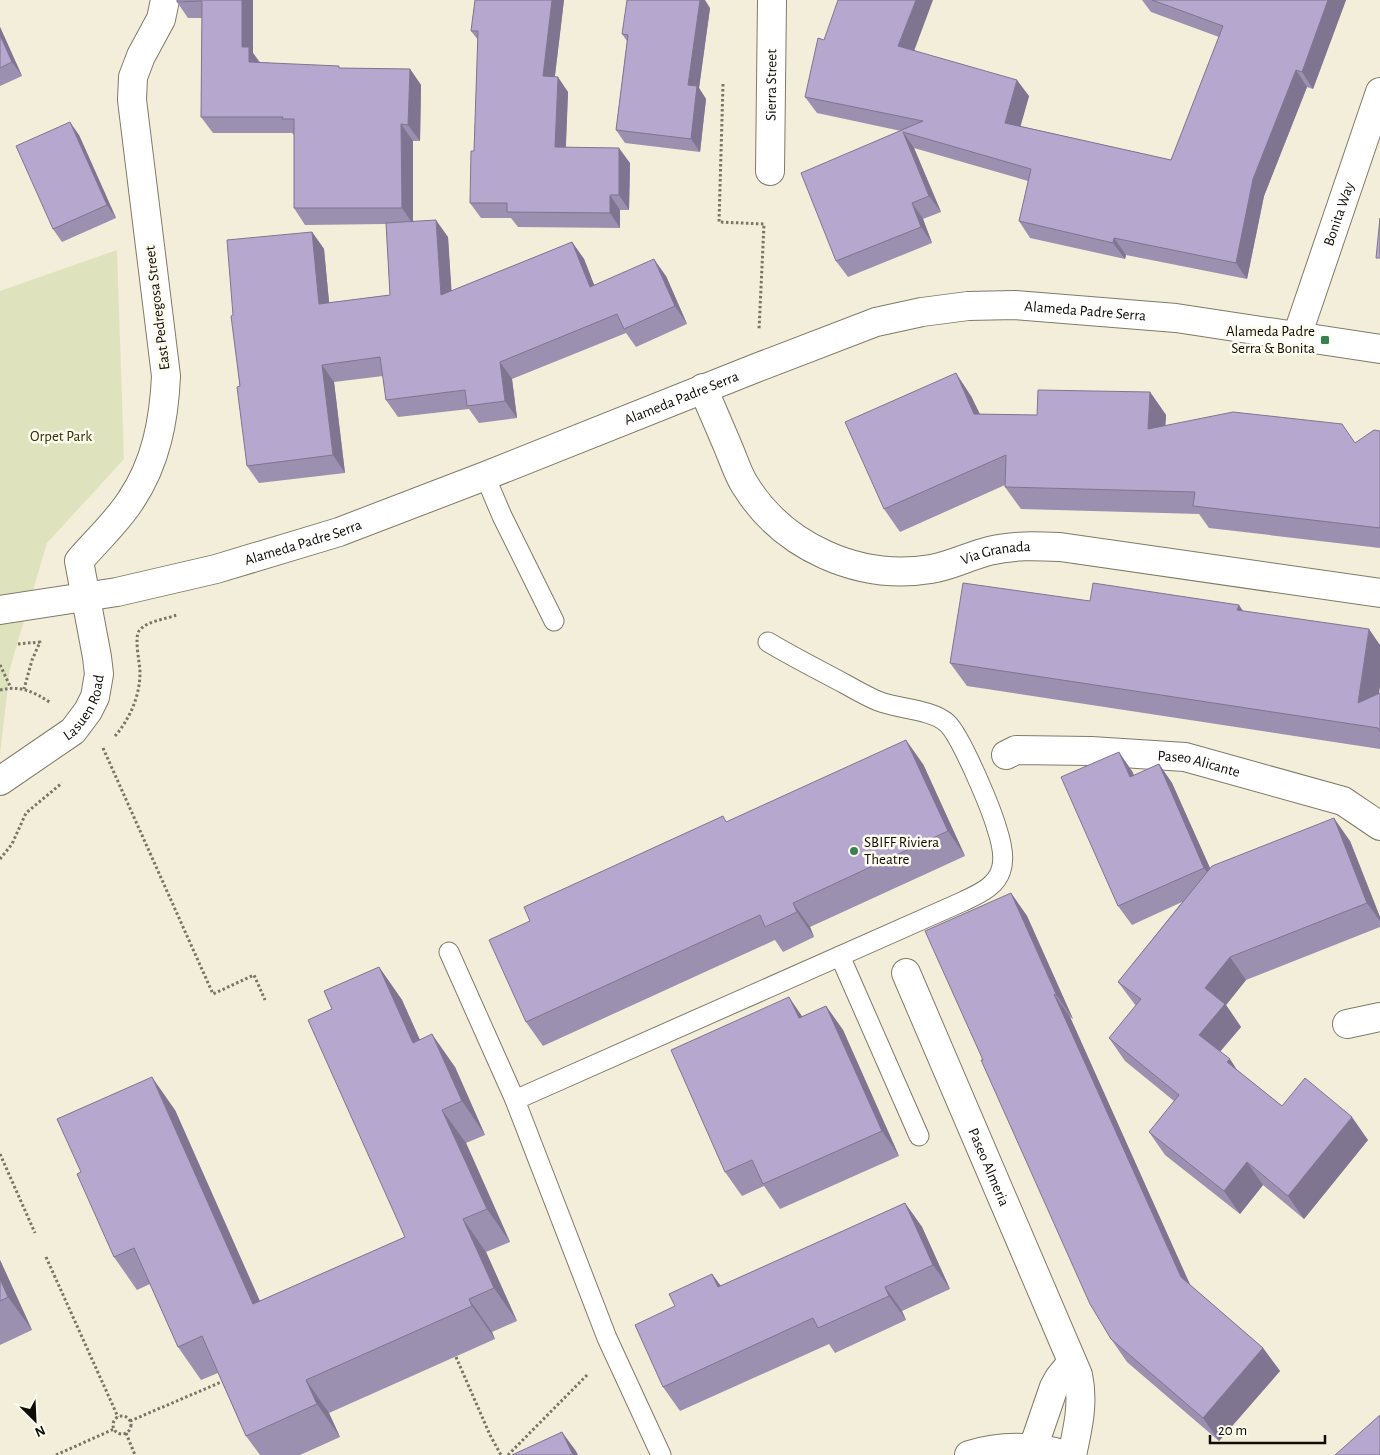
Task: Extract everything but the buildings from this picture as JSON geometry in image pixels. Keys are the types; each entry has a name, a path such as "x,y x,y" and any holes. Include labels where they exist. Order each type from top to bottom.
{"street":[{"name":"East Pedregosa Street","path":"85,598 79,561 131,500 154,454 161,428 166,376 132,100 133,77 141,56 161,19 165,0"},
{"name":"Sierra Street","path":"770,171 772,0"},
{"name":"Bonita Way","path":"1297,336 1380,92"},
{"name":"Alameda Padre Serra","path":"0,610 28,604 85,598 117,592 216,569 338,532 876,322 922,312 968,306 1015,305 1176,318 1380,349"},
{"name":"Via Granada","path":"703,388 744,483 756,501 785,531 818,552 854,566 892,572 930,569 949,565 988,551 1024,546 1042,546 1380,593"},
{"name":"Lasuen Road","path":"0,781 61,740 78,724 88,711 95,697 99,674 98,657 85,598"},
{"name":"Paseo Alicante","path":"1006,754 1016,750 1091,751 1185,757 1343,802 1380,826"},
{"name":"Paseo Almeria","path":"906,973 1072,1362 1080,1386 1080,1413 1072,1455"},
{"path":"1347,1024 1380,1017"},
{"path":"1033,1448 1054,1387 1072,1362"},
{"path":"969,1455 1003,1449 1033,1448 1067,1455"}],"lane":[{"path":"485,476 502,516 554,621"},
{"path":"515,1100 964,901 989,887 997,879 1002,869 1003,851 1000,838 989,806 963,749 947,723 927,713 892,706 864,695 768,642"},
{"path":"449,952 515,1100 602,1324 661,1455"},
{"path":"840,956 919,1136"}],"path":[{"path":"723,84 719,222 764,224 759,329"},
{"path":"97,753 121,729 135,702 140,674 137,636 139,630 151,623 178,615"},
{"path":"24,688 32,660 40,642"},
{"path":"0,665 11,688"},
{"path":"0,690 24,688 43,698 78,724"},
{"path":"107,755 213,994 254,975 265,1000"},
{"path":"0,859 12,844 26,813 69,777"},
{"path":"0,1154 35,1233"},
{"path":"46,1257 118,1417"},
{"path":"456,1357 479,1411 501,1455"},
{"path":"508,1455 588,1374"},
{"path":"130,1421 230,1379"},
{"path":"118,1417 125,1417 130,1421"},
{"path":"118,1417 114,1422 114,1429 119,1434 126,1433 130,1428 130,1421"},
{"path":"56,1455 114,1429"},
{"path":"126,1433 135,1455"}],"green space":[{"name":"Orpet Park","path":"117,250 124,459 47,543 10,668 0,755 0,291"}],"place":[{"name":"Alameda Padre Serra & Bonita","path":"1325,340"},
{"name":"SBIFF Riviera Theatre","path":"854,851"}]}
